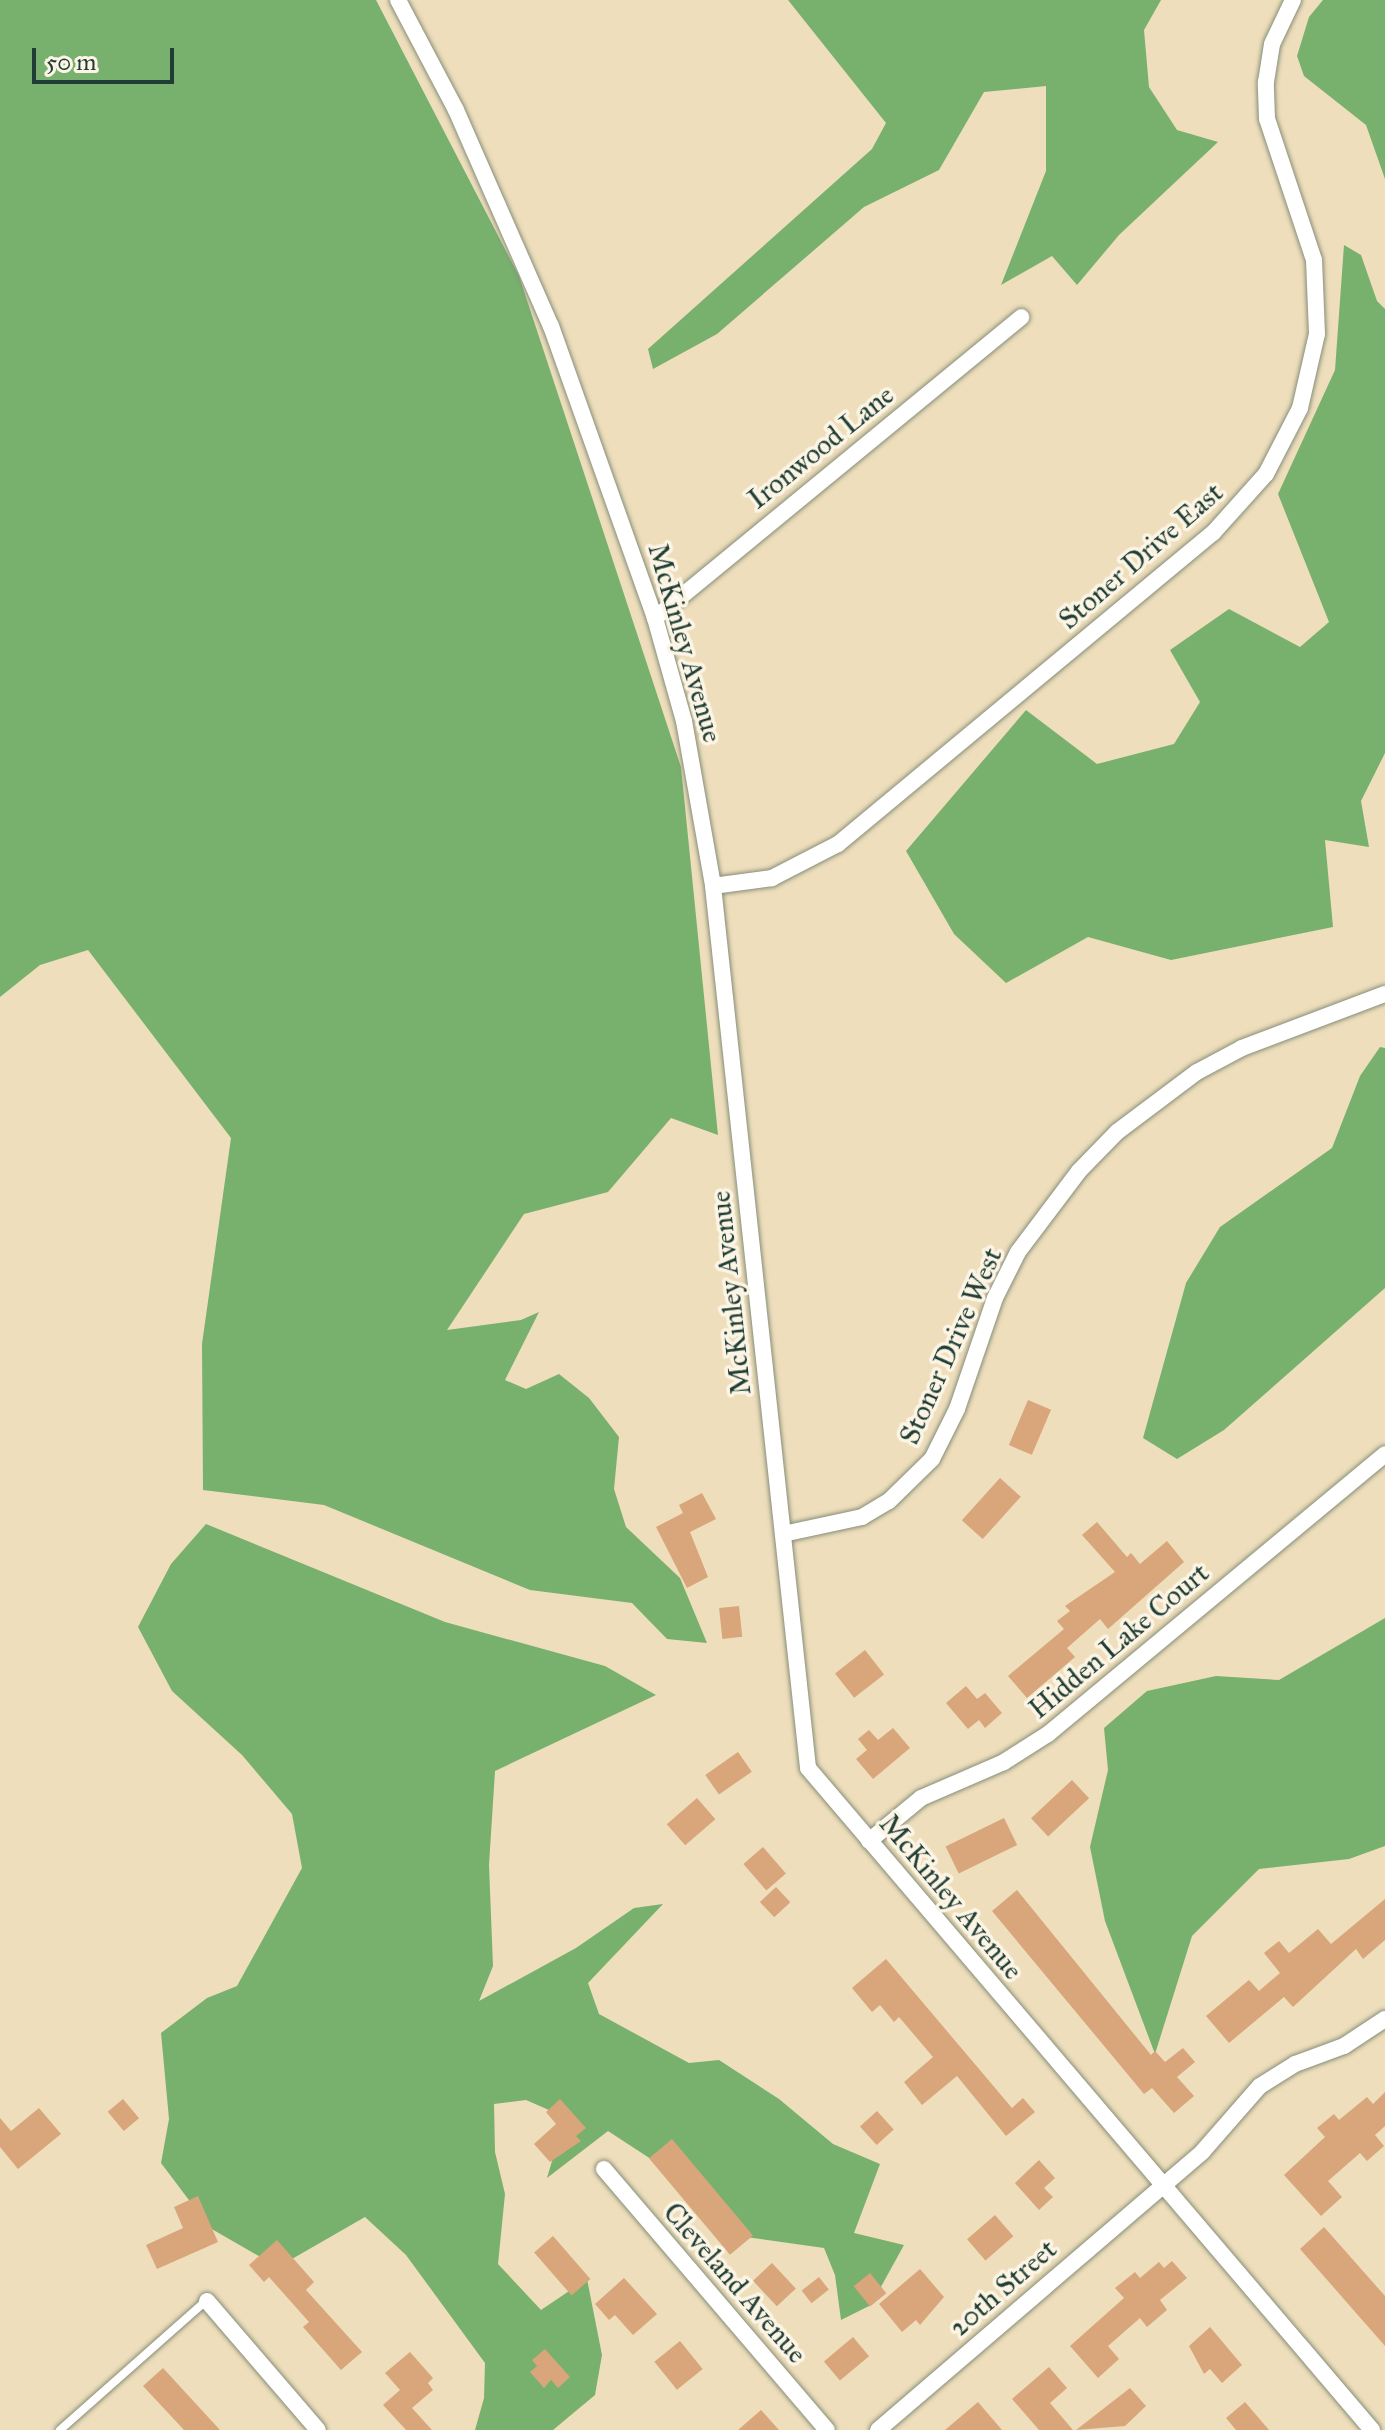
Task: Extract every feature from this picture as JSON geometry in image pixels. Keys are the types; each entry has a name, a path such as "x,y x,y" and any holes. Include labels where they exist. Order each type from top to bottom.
{"street":[{"name":"McKinley Avenue","path":"398,0 456,110 546,312 655,618 684,721 713,886 808,1768 1372,2430"},
{"name":"Stoner Drive East","path":"713,886 772,878 838,844 1213,533 1266,474 1300,408 1317,334 1311,249 1267,119 1266,82 1272,44 1293,0"},
{"name":"Ironwood Lane","path":"655,618 1021,317"},
{"name":"Stoner Drive West","path":"783,1534 862,1517 889,1501 932,1459 957,1409 985,1320 1018,1252 1070,1181 1117,1132 1197,1072 1242,1048 1385,994"},
{"name":"Hidden Lake Court","path":"869,1841 921,1798 1004,1762 1048,1734 1385,1454"},
{"name":"20th Street","path":"878,2430 898,2424 1229,2125 1271,2077 1344,2046 1385,2019"},
{"name":"Cleveland Avenue","path":"604,2169 827,2430"},
{"path":"207,2301 318,2430"}],"lane":[{"path":"60,2430 207,2301"}],"green space":[{"path":"0,0 376,0 519,276 681,767 718,1135 671,1118 608,1192 524,1214 447,1330 521,1320 539,1312 505,1380 526,1389 559,1374 589,1398 619,1437 614,1489 626,1527 680,1578 707,1643 667,1639 632,1603 530,1590 324,1505 203,1490 202,1344 231,1138 88,950 40,965 0,997"},
{"path":"788,0 1161,0 1144,30 1149,87 1177,130 1218,142 1119,235 1077,285 1052,256 1001,285 1046,171 1046,86 984,92 939,170 864,207 717,334 653,369 648,349 872,149 886,123"},
{"path":"1323,0 1385,0 1385,179 1366,125 1304,76 1297,56 1309,17"},
{"path":"1344,245 1361,255 1377,301 1385,309 1385,753 1361,801 1369,847 1325,840 1333,927 1171,960 1088,937 1006,983 954,934 906,851 1026,710 1097,764 1174,744 1200,702 1170,650 1229,609 1300,647 1329,622 1278,494 1335,370"},
{"path":"1380,1047 1385,1048 1385,1288 1224,1430 1177,1459 1143,1438 1186,1283 1220,1227 1332,1148 1360,1076"},
{"path":"206,1524 445,1622 605,1666 656,1695 495,1771 489,1865 493,1966 479,2001 576,1948 634,1908 663,1904 588,1983 599,2014 689,2063 719,2060 779,2099 833,2144 880,2164 854,2233 904,2245 871,2305 841,2320 835,2275 824,2248 732,2235 700,2191 608,2131 547,2178 565,2117 526,2100 494,2104 495,2152 505,2194 498,2264 541,2310 587,2279 602,2355 595,2395 553,2430 475,2430 484,2398 485,2363 406,2255 365,2217 278,2267 210,2228 161,2163 169,2119 161,2033 207,1998 237,1986 302,1868 292,1814 242,1755 172,1691 138,1627 171,1564"},
{"path":"1385,1618 1385,1846 1349,1859 1259,1869 1192,1936 1155,2054 1105,1921 1090,1847 1108,1770 1104,1728 1147,1691 1216,1676 1279,1680"}],"building":[{"path":"1028,1400 1051,1410 1032,1455 1009,1445"},
{"path":"1000,1478 1021,1497 983,1539 962,1520"},
{"path":"702,1493 716,1519 690,1532 708,1577 687,1588 656,1527 683,1513 679,1505"},
{"path":"1097,1522 1127,1557 1131,1553 1140,1564 1167,1541 1184,1562 1108,1629 1100,1619 1067,1648 1075,1657 1027,1698 1008,1676 1064,1629 1057,1621 1070,1611 1065,1606 1115,1572 1082,1535"},
{"path":"739,1606 742,1637 722,1639 719,1608"},
{"path":"865,1650 884,1674 854,1698 835,1673"},
{"path":"966,1686 977,1699 985,1693 1002,1713 985,1728 979,1720 968,1729 946,1703"},
{"path":"893,1728 910,1748 873,1779 856,1759 867,1750 858,1739 869,1730 878,1740"},
{"path":"738,1752 752,1772 719,1795 705,1775"},
{"path":"1072,1780 1089,1798 1048,1836 1031,1818"},
{"path":"697,1798 715,1819 685,1845 667,1824"},
{"path":"1004,1818 1017,1845 959,1873 946,1846"},
{"path":"763,1847 786,1873 766,1890 743,1864"},
{"path":"776,1887 790,1902 774,1917 760,1902"},
{"path":"1017,1890 1151,2055 1155,2051 1165,2062 1183,2048 1195,2062 1177,2077 1194,2096 1174,2113 1152,2088 1144,2094 992,1911"},
{"path":"1385,1899 1385,1940 1363,1959 1356,1949 1293,2007 1284,1997 1229,2043 1206,2016 1249,1980 1259,1991 1280,1973 1264,1953 1279,1941 1289,1953 1318,1929 1331,1944"},
{"path":"886,1959 1012,2108 1023,2098 1035,2112 1006,2136 957,2076 922,2105 904,2082 933,2057 899,2017 894,2022 880,2005 872,2012 852,1988"},
{"path":"1385,2092 1385,2126 1375,2135 1384,2146 1367,2161 1360,2153 1328,2181 1342,2197 1321,2216 1284,2175 1325,2137 1317,2128 1334,2114 1339,2120 1367,2097 1373,2104"},
{"path":"123,2099 139,2118 124,2131 108,2112"},
{"path":"560,2099 586,2128 576,2136 581,2141 550,2162 534,2144 556,2124 546,2112"},
{"path":"39,2108 61,2134 18,2169 0,2147 0,2118 11,2131"},
{"path":"877,2111 894,2130 877,2145 860,2126"},
{"path":"672,2139 753,2236 730,2255 649,2158"},
{"path":"1039,2160 1055,2178 1044,2188 1053,2197 1039,2210 1015,2183"},
{"path":"198,2196 218,2242 157,2269 146,2245 183,2228 174,2207"},
{"path":"995,2215 1013,2236 985,2260 967,2239"},
{"path":"1324,2227 1385,2296 1385,2346 1300,2249"},
{"path":"553,2236 590,2279 572,2295 534,2252"},
{"path":"277,2240 314,2282 306,2290 362,2352 341,2370 303,2327 309,2322 269,2277 264,2282 249,2265"},
{"path":"1172,2261 1187,2278 1160,2300 1167,2310 1147,2327 1140,2318 1108,2346 1119,2359 1098,2378 1070,2346 1124,2298 1115,2288 1135,2272 1140,2278 1159,2262 1164,2268"},
{"path":"772,2263 796,2289 777,2306 753,2281"},
{"path":"920,2269 944,2297 920,2325 916,2320 902,2332 879,2304"},
{"path":"870,2273 886,2293 870,2306 854,2286"},
{"path":"819,2277 829,2290 812,2303 802,2291"},
{"path":"624,2278 657,2314 633,2335 615,2315 609,2320 595,2304"},
{"path":"1210,2327 1242,2365 1222,2383 1210,2369 1204,2374 1189,2346"},
{"path":"853,2337 869,2356 840,2381 824,2361"},
{"path":"680,2341 703,2369 677,2390 654,2362"},
{"path":"545,2349 570,2377 558,2388 551,2380 544,2388 530,2372 537,2366 532,2360"},
{"path":"410,2352 433,2378 428,2383 433,2390 412,2408 432,2430 406,2430 383,2405 400,2390 385,2373"},
{"path":"1049,2367 1067,2388 1050,2403 1073,2430 1039,2430 1012,2399"},
{"path":"163,2368 220,2430 184,2430 143,2386"},
{"path":"1130,2388 1146,2406 1125,2426 1076,2430"},
{"path":"978,2402 1002,2430 945,2430"},
{"path":"1245,2402 1269,2430 1236,2430 1226,2418"},
{"path":"761,2410 779,2430 738,2430"}]}
